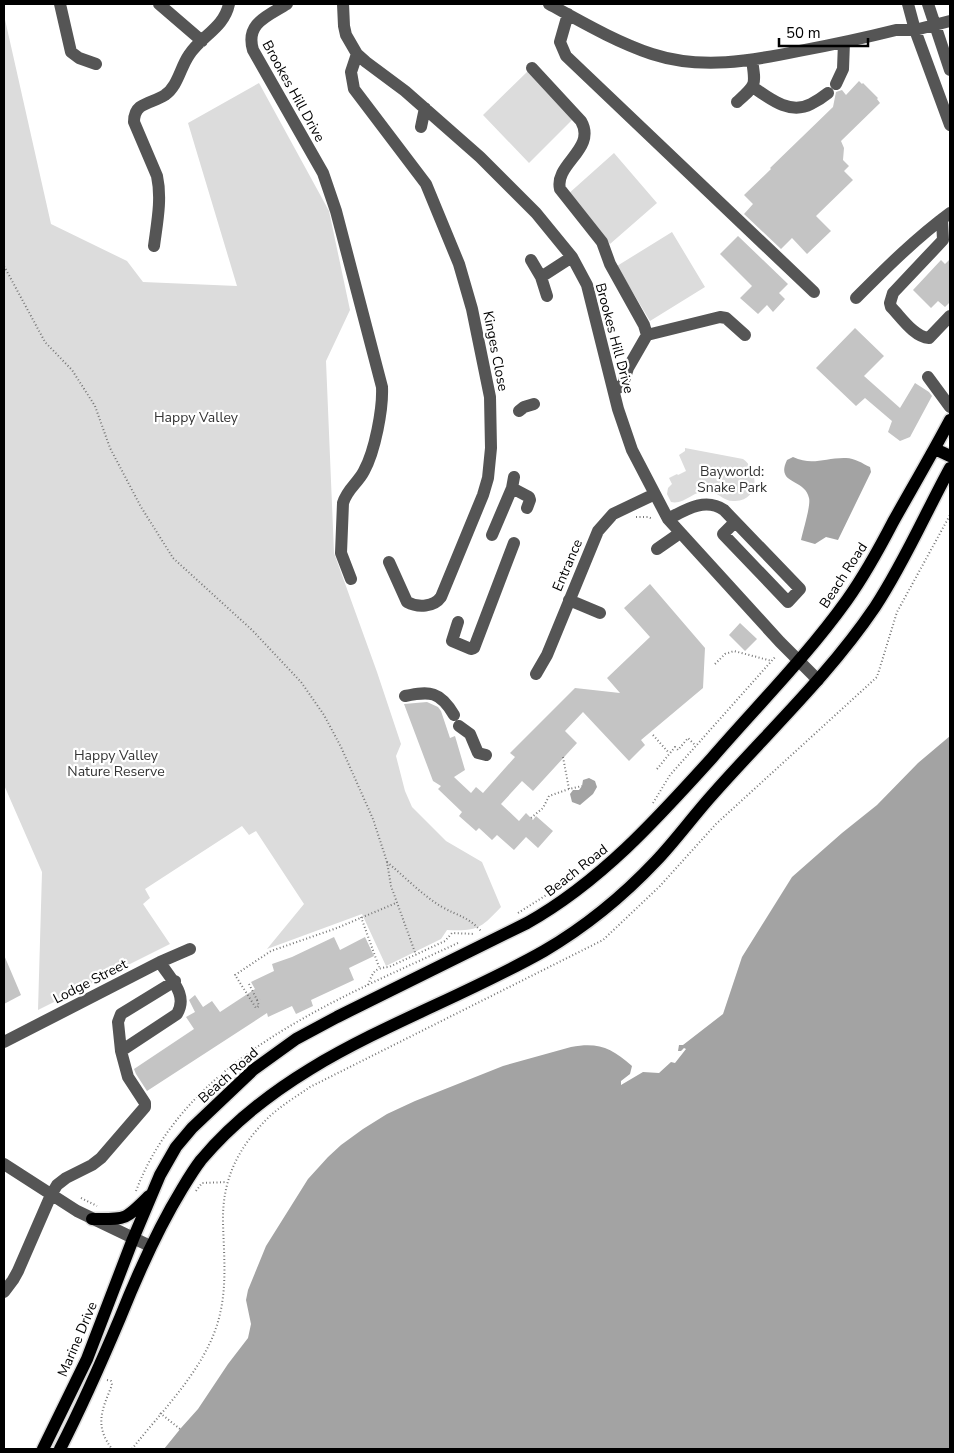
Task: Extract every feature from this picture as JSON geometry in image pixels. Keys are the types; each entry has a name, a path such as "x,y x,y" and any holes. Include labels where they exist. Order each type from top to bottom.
{"main road":[{"name":"Beach Road","path":"133,1239 153,1191 176,1147 215,1105 254,1070 296,1039 384,994 466,946 542,915 612,863 653,823 817,638 859,582 950,420"},
{"path":"935,448 950,456"},
{"path":"60,1449 95,1377 150,1246 176,1199 200,1162 229,1132 268,1097 313,1066 396,1022 484,981 544,950 602,911 637,880 818,680 876,606 950,468"},
{"path":"92,1219 128,1217 153,1191"},
{"name":"Marine Drive","path":"43,1449 87,1358 133,1239"}],"street":[{"path":"60,4 71,52 79,58 96,64"},
{"path":"159,4 202,41"},
{"path":"154,246 159,185 134,122 136,110 169,91 189,54 223,20 229,4"},
{"name":"Brookes Hill Drive","path":"287,4 253,27 250,42 286,110 323,173 336,211 382,387 383,400 369,460 362,475 345,496 343,503 341,553 351,579"},
{"name":"Brookes Hill Drive","path":"343,4 346,35 358,54 425,108 505,181 536,213 572,257 587,285 614,390 632,450 655,494 663,520 680,533 818,680"},
{"path":"549,4 616,39 653,54 687,61 713,63 752,60 896,30 915,30 950,21"},
{"path":"896,30 909,8 927,4 950,70"},
{"path":"909,8 915,30 950,125"},
{"path":"568,14 560,42 566,56 814,292"},
{"path":"753,87 779,104 793,108 811,105 832,89 843,69 844,42"},
{"name":"Kinges Close","path":"358,54 351,72 354,88 426,184 459,264 472,309 490,397 492,448 488,478 483,495 441,597 435,604 421,606 407,602 390,562"},
{"path":"737,102 753,87 755,79 752,60"},
{"path":"532,68 581,121 584,127 586,133 584,142 560,178 560,189 602,242 610,264 644,325 647,335"},
{"path":"421,127 425,108"},
{"path":"946,216 947,242 893,293 890,303 891,307 924,338 933,336 950,316"},
{"path":"856,298 886,268 946,216"},
{"path":"541,277 572,257"},
{"path":"531,260 541,277 547,296"},
{"path":"614,390 623,384 628,368 647,335 720,317 726,318 745,335"},
{"path":"928,376 950,407"},
{"path":"519,411 524,407 534,404"},
{"path":"492,535 513,482 530,498 527,508"},
{"name":"Entrance","path":"536,674 547,655 598,531 613,514 655,494"},
{"path":"663,520 708,504 719,507 735,522 800,589 788,602 723,534 735,522"},
{"path":"657,549 680,533"},
{"path":"458,622 452,641 472,649 474,648 514,543"},
{"path":"569,600 600,613"},
{"path":"405,696 424,692 434,694 449,706 456,720 470,734 478,752 486,755"},
{"name":"Lodge Street","path":"4,1042 160,962 190,949"},
{"path":"121,1051 177,1014 180,1006 180,994 175,981 160,962"},
{"path":"4,1292 14,1280 51,1194 58,1184 101,1158 145,1107 128,1076 121,1051 118,1022 121,1014 175,981"},
{"path":"4,1164 92,1219 150,1246"}],"path":[{"path":"4,266 45,342 72,370 95,406 110,448 136,499 173,558 252,630 301,682 324,715 362,793 387,862 391,886 416,954"},
{"path":"132,1449 184,1385 200,1361 216,1328 224,1285 223,1200 232,1166 251,1137 271,1115 310,1087 603,940 660,886 716,824 876,678 898,612 950,515"},
{"path":"630,518 648,517 663,520"},
{"path":"652,803 670,775 776,656 773,650"},
{"path":"715,664 725,654 734,651 772,661"},
{"path":"653,735 669,754"},
{"path":"657,769 675,747 678,750 688,738 696,746"},
{"path":"564,757 568,789"},
{"path":"531,818 543,808 549,796 582,786"},
{"path":"511,917 548,894 593,860"},
{"path":"387,862 442,906 468,918 481,931 469,937"},
{"path":"248,984 258,1000 259,1006 256,1008 235,976 271,951 337,928 397,903"},
{"path":"361,917 379,967"},
{"path":"367,986 373,973 379,967 389,967 445,941 452,932 475,934"},
{"path":"378,981 466,946"},
{"path":"192,1197 202,1183 227,1182"},
{"path":"95,1377 111,1381 112,1385 100,1419 105,1441 112,1449"},
{"path":"160,1413 180,1429"}],"green space":[{"name":"Happy Valley","path":"4,15 51,224 127,261 143,282 237,286 188,123 259,83 329,211 350,310 326,361 334,553 401,744 396,756 405,791 412,807 446,841 482,862 501,907 478,927 466,930 447,930 441,939 386,966 362,914 267,949 304,904 256,831 249,835 242,826 145,889 150,898 143,904 170,944 38,1010 42,872 4,785"},
{"path":"528,71 574,118 529,163 483,115"},
{"path":"614,153 657,203 610,244 567,195"},
{"path":"672,232 705,287 650,321 617,266"},
{"name":"Bayworld: Snake Park","path":"685,448 743,459 752,470 754,477 753,490 749,496 731,501 711,491 707,491 697,493 680,502 671,502 667,494 668,488 672,484 669,478 686,471 679,455 685,451"}],"shaded area":[{"path":"793,457 806,461 851,458 870,467 871,472 838,540 826,537 815,544 801,540 808,512 809,498 802,487 785,474 784,468 787,460"},
{"path":"950,736 950,1449 164,1449 198,1409 248,1338 251,1324 246,1300 248,1290 266,1246 308,1179 341,1145 387,1114 415,1101 503,1066 571,1047 597,1046 618,1055 632,1066 630,1074 621,1081 621,1085 643,1072 659,1073 671,1062 675,1063 686,1049 678,1051 679,1045 683,1045 723,1014 742,957 792,877 877,805 918,763"},
{"path":"589,778 595,781 597,787 593,794 580,805 572,802 570,794 573,790 579,790 583,780"}],"building":[{"path":"859,81 878,98 880,103 841,141 844,148 843,160 849,166 844,171 853,180 816,216 831,231 807,254 792,238 781,249 744,214 753,204 744,195 833,107 836,92 842,90 846,95"},
{"path":"738,236 788,284 779,293 785,299 773,312 767,305 758,314 740,298 752,286 720,254"},
{"path":"950,259 950,302 945,307 938,301 931,308 913,290 941,260 945,264"},
{"path":"855,328 884,356 864,376 900,408 915,383 932,396 910,437 900,441 888,432 892,421 865,398 856,406 816,368"},
{"path":"650,584 705,648 703,688 641,740 645,745 629,761 583,712 565,731 577,743 533,791 522,781 501,804 519,821 526,813 533,820 536,816 553,831 538,848 526,837 514,850 497,835 492,840 479,828 476,831 459,816 462,812 438,789 441,786 433,781 404,704 427,702 438,707 450,738 455,736 465,770 454,777 471,793 476,787 483,793 515,757 510,753 575,688 620,693 607,678 650,637 624,608"},
{"path":"740,623 757,639 745,651 729,635"},
{"path":"334,937 340,950 365,937 374,956 349,968 354,980 311,1000 313,1006 296,1014 292,1006 268,1017 267,1013 147,1091 134,1069 194,1029 186,1017 195,1012 189,1000 195,995 203,1007 212,1001 220,1012 255,989 251,982 274,971 272,964 292,957"},
{"path":"4,955 21,995 4,1004"}],"park label":[{"name":"Happy Valley Nature Reserve","path":"116,764"}]}
